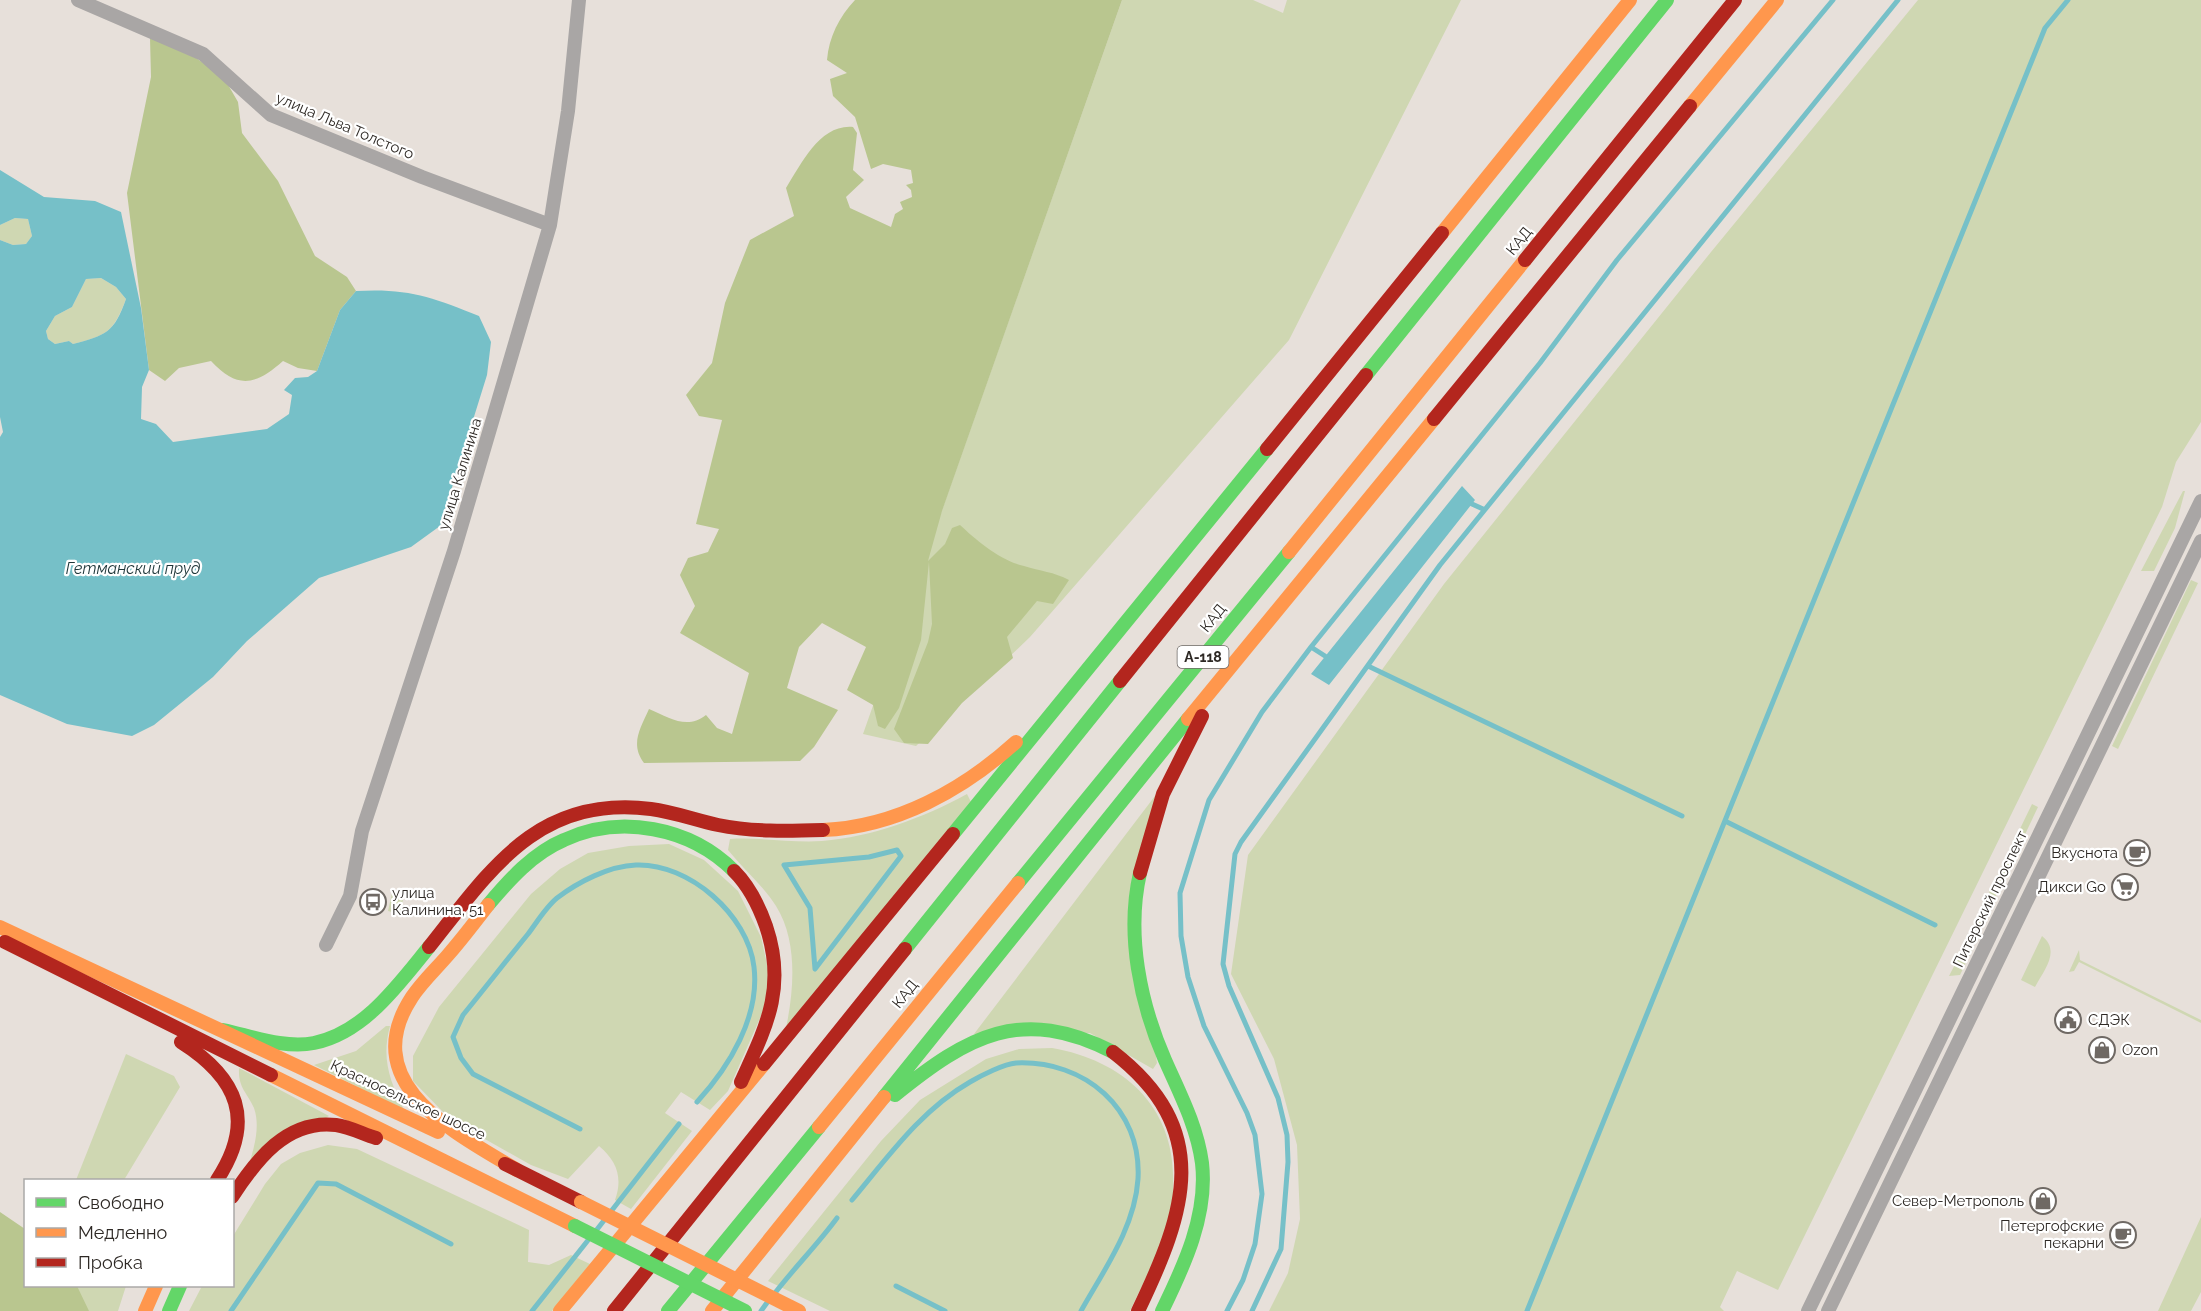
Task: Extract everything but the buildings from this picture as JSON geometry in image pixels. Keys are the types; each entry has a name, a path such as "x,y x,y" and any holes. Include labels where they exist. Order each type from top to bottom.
{"main road":[{"path":"560,1311 1109,645 1630,0"},
{"path":"1445,228 1665,0"},
{"name":"КАД","path":"614,1311 1665,0"},
{"name":"КАД","path":"668,1311 1258,589 1735,0"},
{"path":"712,1311 1228,670 1777,0"},
{"path":"223,1030 280,1042 315,1043 342,1034 364,1020 394,988 484,877 508,853 556,820 591,810 626,807 664,811 729,826 828,830 909,810 963,783 1000,758 1109,645"},
{"path":"1162,1311 1182,1271 1195,1232 1202,1174 1199,1143 1188,1108 1151,1023 1135,934 1136,889 1148,839 1166,789 1188,740 1228,670"},
{"path":"517,1170 424,1111 407,1090 396,1066 396,1037 409,1004 502,890 540,853 565,839 604,827 649,828 692,841 723,860 742,879 762,915 772,945 776,975 772,1012 731,1102"},
{"name":"Красносельское шоссе","path":"0,927 517,1170 799,1311"},
{"path":"0,940 78,981 745,1311"},
{"path":"78,981 129,1015 189,1047 217,1068 235,1094 239,1125 233,1153 218,1179"},
{"path":"874,1112 952,1052 999,1032 1037,1027 1085,1036 1113,1050 1140,1072 1156,1093 1169,1115 1180,1146 1181,1179 1174,1223 1160,1265 1138,1311"},
{"path":"234,1194 258,1159 284,1135 306,1126 336,1125 443,1161"},
{"path":"145,1311 156,1287"},
{"path":"169,1311 180,1287"}],"street":[{"name":"улица Льва Толстого","path":"78,0 203,54 271,115 422,177 550,225"},
{"name":"улица Калинина","path":"326,945 350,896 362,831 445,582 550,225 568,111 579,0"},
{"name":"Питерский проспект","path":"1808,1311 2201,501"},
{"path":"1828,1311 2201,541"}],"green space":[{"path":"855,0 1122,0 942,511 928,561 945,544 952,528 960,525 981,543 1007,560 1069,580 1053,604 1037,601 1007,637 1013,658 962,703 928,744 904,743 894,729 928,642 932,624 929,562 921,640 899,708 885,729 878,726 873,705 847,690 866,647 822,623 799,647 787,688 838,710 814,747 800,761 644,763 637,743 649,709 671,719 685,722 692,722 706,715 717,728 732,734 749,673 680,633 695,606 680,575 688,558 708,552 719,529 696,524 722,420 699,416 686,395 712,363 725,303 750,240 794,216 786,188 813,147 822,138 841,128 853,127 857,133 853,170 864,180 846,197 850,208 891,227 895,214 903,209 900,202 912,197 911,190 906,185 913,183 911,170 883,164 871,169 855,117 833,96 830,79 847,73 827,60 830,43 844,13"},
{"path":"1122,0 1253,0 1283,13 1287,0 1461,0 1289,340 1030,637 916,746 863,734"},
{"path":"1918,0 2201,0 2201,422 2176,462 2162,507 1778,1290 1737,1271 1720,1307 1724,1311 1269,1311 1288,1273 1300,1219 1297,1145 1274,1059 1231,974 1248,855 1444,584 1711,252"},
{"path":"150,38 184,50 223,76 238,102 242,133 278,181 315,256 347,277 356,291 340,310 317,371 298,368 283,361 264,375 246,381 229,376 211,361 179,368 165,381 149,370 127,193 151,77"},
{"path":"15,218 28,219 32,236 26,244 13,245 0,240 0,225"},
{"path":"101,278 116,287 126,299 112,326 101,335 73,344 69,341 55,344 48,339 46,331 55,316 72,307 86,279"},
{"path":"2185,491 2175,528 2154,571 2141,571"},
{"path":"2191,580 2198,583 2118,749 2112,746"},
{"path":"1158,792 1131,893 1157,1063 1153,1069 1090,1033 974,1034"},
{"path":"967,794 971,802 786,1028 792,982 788,934 771,898 728,850 730,839 822,841 841,839 897,825"},
{"path":"2032,804 2038,807 1980,929 1973,926"},
{"path":"669,844 704,860 738,891 761,937 770,978 764,1009 728,1091 710,1110 681,1092 665,1113 692,1131 631,1209 615,1200 618,1184 617,1170 599,1146 568,1179 531,1165 445,1114 413,1081 413,1056 439,1007 531,894 560,869 588,853 629,846"},
{"path":"392,893 404,895 400,914 388,911"},
{"path":"2042,936 2048,942 2051,954 2035,987 2021,980"},
{"path":"1965,945 1973,948 1960,975 1949,976"},
{"path":"2079,950 2080,960 2201,1020 2201,1023 2079,962 2074,971 2069,972"},
{"path":"386,1026 390,1026 386,1049 388,1070 404,1110 314,1065 356,1051"},
{"path":"1052,1048 1103,1064 1124,1077 1142,1093 1156,1112 1166,1134 1172,1159 1172,1215 1158,1253 1130,1311 830,1311 768,1281 881,1141 920,1100 986,1059 1019,1049"},
{"path":"126,1054 174,1076 180,1087 125,1179 76,1179"},
{"path":"239,1068 329,1116 250,1161 257,1121 254,1108 241,1085"},
{"path":"328,1145 357,1149 529,1230 528,1262 549,1265 571,1255 590,1264 552,1311 189,1311 201,1287 234,1287 234,1234 265,1184 281,1164 300,1153"},
{"path":"0,1212 24,1228 24,1287 77,1287 89,1311 0,1311"},
{"path":"2201,1217 2201,1292 2191,1311 2158,1311"},
{"path":"0,1242 24,1283 24,1287 126,1287 118,1311 0,1311"}],"water":[{"name":"Гетманский пруд","path":"0,170 44,197 95,201 121,212 141,308 149,370 142,387 141,419 156,424 173,442 267,429 289,414 292,395 284,390 295,378 308,377 317,371 340,310 356,291 391,291 419,295 479,316 491,342 487,375 440,526 411,547 319,578 247,641 213,677 154,725 132,736 67,724 0,695 0,437 3,432 0,417 0,240 13,245 26,244 32,236 28,219 15,218 0,225","holes":["101,278 116,287 126,299 113,326 107,331 94,338 73,344 69,341 55,344 48,339 46,331 55,316 72,307 86,279"]},
{"path":"1462,486 1475,500 1329,685 1311,674"}],"waterway":[{"path":"1227,1311 1243,1280 1255,1244 1262,1194 1255,1135 1247,1113 1204,1026 1188,977 1181,936 1180,893 1209,800 1262,712 1311,647 1540,363 1617,260 1833,0"},
{"path":"1252,1311 1281,1249 1288,1162 1287,1135 1278,1098 1229,986 1223,964 1235,854 1241,842 1440,565 1898,0"},
{"path":"1527,1311 2045,28 2068,0"},
{"path":"1472,504 1483,509"},
{"path":"1311,647 1325,656"},
{"path":"1368,666 1682,816"},
{"path":"1727,822 1935,925"},
{"path":"897,850 901,856 815,969 810,908 784,865 869,857 897,850"},
{"path":"580,1129 473,1074 461,1058 453,1037 463,1015 545,910 565,892 615,868 636,865 656,867 676,873 695,883 728,911 749,948 754,967 755,986 747,1022 731,1057 697,1102"},
{"path":"852,1200 921,1120 952,1093 981,1076 1016,1063 1041,1064 1065,1070 1086,1080 1104,1094 1119,1111 1130,1131 1137,1154 1138,1179 1136,1197 1125,1231 1081,1311"},
{"path":"595,1232 679,1124"},
{"path":"231,1311 318,1183 336,1184 451,1244"},
{"path":"775,1293 837,1218"},
{"path":"532,1311 589,1239"},
{"path":"896,1286 945,1311"},
{"path":"761,1311 769,1300"}],"traffic: fast":[{"path":"1366,375 1667,0"},
{"path":"953,834 1267,449"},
{"path":"1018,883 1289,552"},
{"path":"905,949 1120,681"},
{"path":"884,1097 1188,719"},
{"path":"488,905 513,877 542,852 564,840 586,832 608,828 654,829 676,835 697,844 734,871"},
{"path":"1140,873 1134,920 1142,992 1156,1038 1192,1123 1200,1149 1203,1182 1193,1240 1162,1311"},
{"path":"223,1030 291,1044 314,1043 332,1038 349,1029 379,1006 429,947"},
{"path":"895,1095 947,1057 972,1043 997,1034 1023,1029 1050,1031 1080,1038 1113,1052"},
{"path":"668,1311 819,1127"},
{"path":"575,1226 745,1311"},
{"path":"169,1311 180,1287"}],"traffic: slow":[{"path":"1442,233 1630,0"},
{"path":"1690,106 1777,0"},
{"path":"1289,552 1525,260"},
{"path":"1188,719 1434,419"},
{"path":"823,830 876,822 927,803 974,776 1016,742"},
{"path":"819,1127 1018,883"},
{"path":"488,905 412,997 398,1028 396,1056 404,1080 420,1102 467,1140 517,1170"},
{"path":"0,927 438,1132"},
{"path":"560,1311 764,1064"},
{"path":"271,1075 575,1226"},
{"path":"712,1311 884,1097"},
{"path":"581,1202 799,1311"},
{"path":"145,1311 156,1287"}],"traffic: jam":[{"path":"1525,260 1735,0"},
{"path":"1434,419 1690,106"},
{"path":"1267,449 1442,233"},
{"path":"1120,681 1366,375"},
{"path":"1140,873 1163,794 1202,716"},
{"path":"429,947 497,865 547,826 577,814 612,808 651,809 744,829 823,830"},
{"path":"764,1064 953,834"},
{"path":"734,871 749,890 760,911 772,948 774,969 771,1007 741,1082"},
{"path":"5,942 271,1075"},
{"path":"614,1311 905,949"},
{"path":"181,1042 216,1070 228,1086 235,1102 238,1120 236,1139 229,1159 218,1179"},
{"path":"1113,1052 1145,1081 1166,1111 1178,1142 1181,1173 1178,1206 1169,1239 1138,1311"},
{"path":"234,1194 263,1156 288,1135 302,1129 318,1125 336,1125 376,1138"},
{"path":"505,1164 581,1202"}],"place":[{"name":"Вкуснота","path":"2137,853"},
{"name":"Дикси Go","path":"2125,887"},
{"name":"улица Калинина, 51","path":"373,902"},
{"name":"СДЭК","path":"2068,1020"},
{"name":"Ozon","path":"2102,1050"},
{"name":"Север-Метрополь","path":"2043,1201"},
{"name":"Петергофские пекарни","path":"2123,1235"}]}
